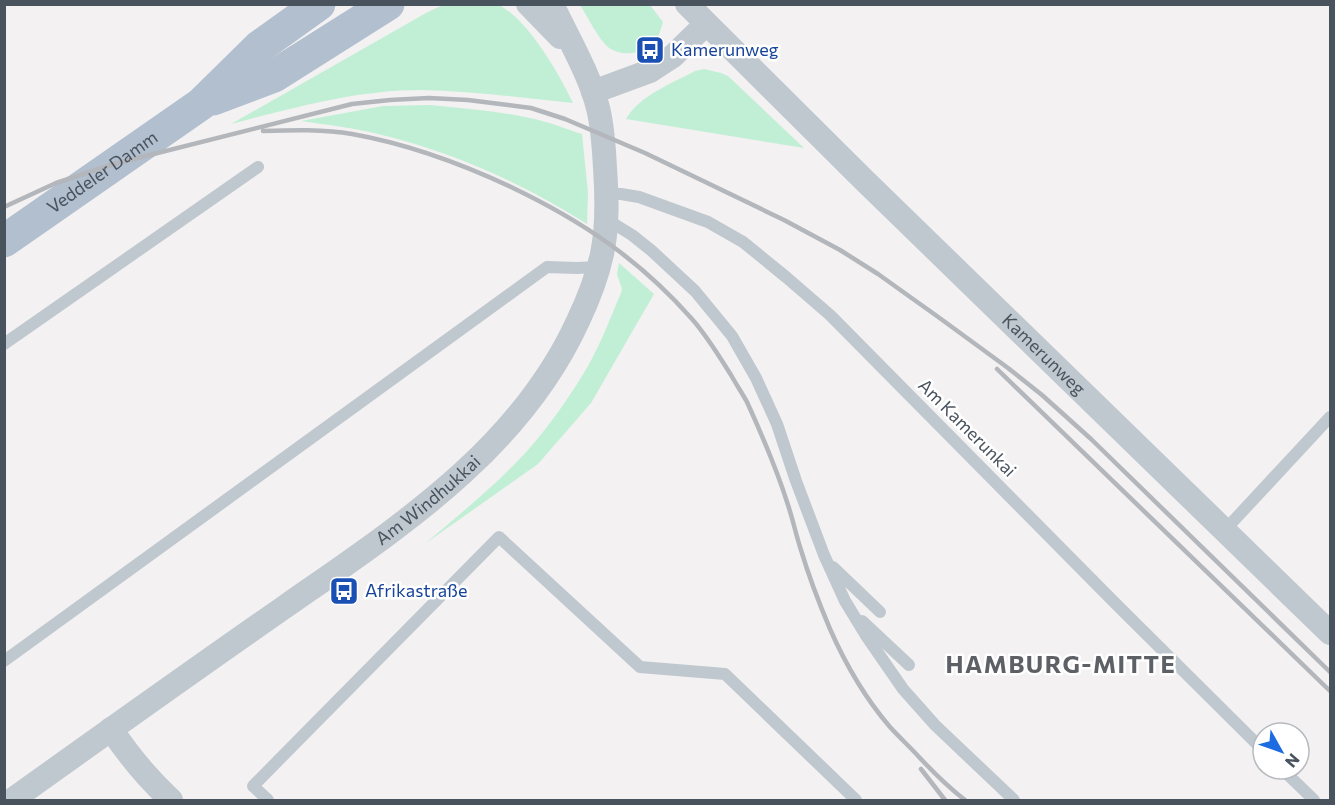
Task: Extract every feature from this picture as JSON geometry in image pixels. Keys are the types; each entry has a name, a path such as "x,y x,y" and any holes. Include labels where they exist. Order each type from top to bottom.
{"main road":[{"name":"Veddeler Damm","path":"4,241 201,104 259,47 319,4"},
{"name":"Veddeler Damm","path":"201,104 273,76 388,4"}],"street":[{"name":"Am Windhukkai","path":"528,4 576,54"},
{"name":"Am Windhukkai","path":"12,801 432,501 517,418 548,375 565,348 589,295 604,240 607,194 598,108 593,92 552,4"},
{"name":"Kamerunweg","path":"687,4 1330,633"},
{"path":"593,92 650,71 673,56 706,24"},
{"path":"111,729 147,778 171,801"}],"lane":[{"path":"4,344 258,167"},
{"name":"Am Kamerunkai","path":"607,194 639,197 708,222 743,242 786,277 830,315 1251,738"},
{"path":"606,219 632,235 666,264 695,291 732,336 756,378 777,424 824,555 845,601 867,638 903,689 936,725 1014,801"},
{"path":"4,661 547,267 598,267"},
{"path":"1225,530 1330,417"},
{"path":"268,801 253,786 499,537 640,667 726,674 856,801"},
{"path":"824,555 836,571 880,612"},
{"path":"845,601 868,627 909,665"},
{"path":"1294,781 1314,801"}],"green space":[{"path":"443,5 499,5 510,13 542,48 573,103 459,92 397,91 325,101 231,124 426,13"},
{"path":"580,5 650,5 663,22 656,40 647,48 634,53 621,53 605,44"},
{"path":"704,69 728,76 804,148 626,119 639,103 648,97 695,71"},
{"path":"430,105 514,115 547,122 582,134 588,193 587,224 514,183 436,151 372,133 301,121 383,106"},
{"path":"619,263 654,294 591,403 538,464 426,543 516,463 563,405 593,356 621,293 622,289 617,274"}],"railway":[{"path":"4,207 56,183 114,164 352,104 429,98 468,100 531,108 565,119 645,153 784,220 840,250 941,319 1042,395 1091,439 1330,672"},
{"path":"263,131 297,130 352,134 393,143 473,170 537,200 585,228 630,260 672,297 703,332 747,402 779,479 818,600 856,680 890,727 965,800"},
{"path":"997,369 1330,691"},
{"path":"921,769 945,800"}],"place":[{"name":"Kamerunweg","path":"650,50"},
{"name":"Afrikastraße","path":"344,591"}],"district":[{"name":"HAMBURG-MITTE","path":"1061,665"}]}
